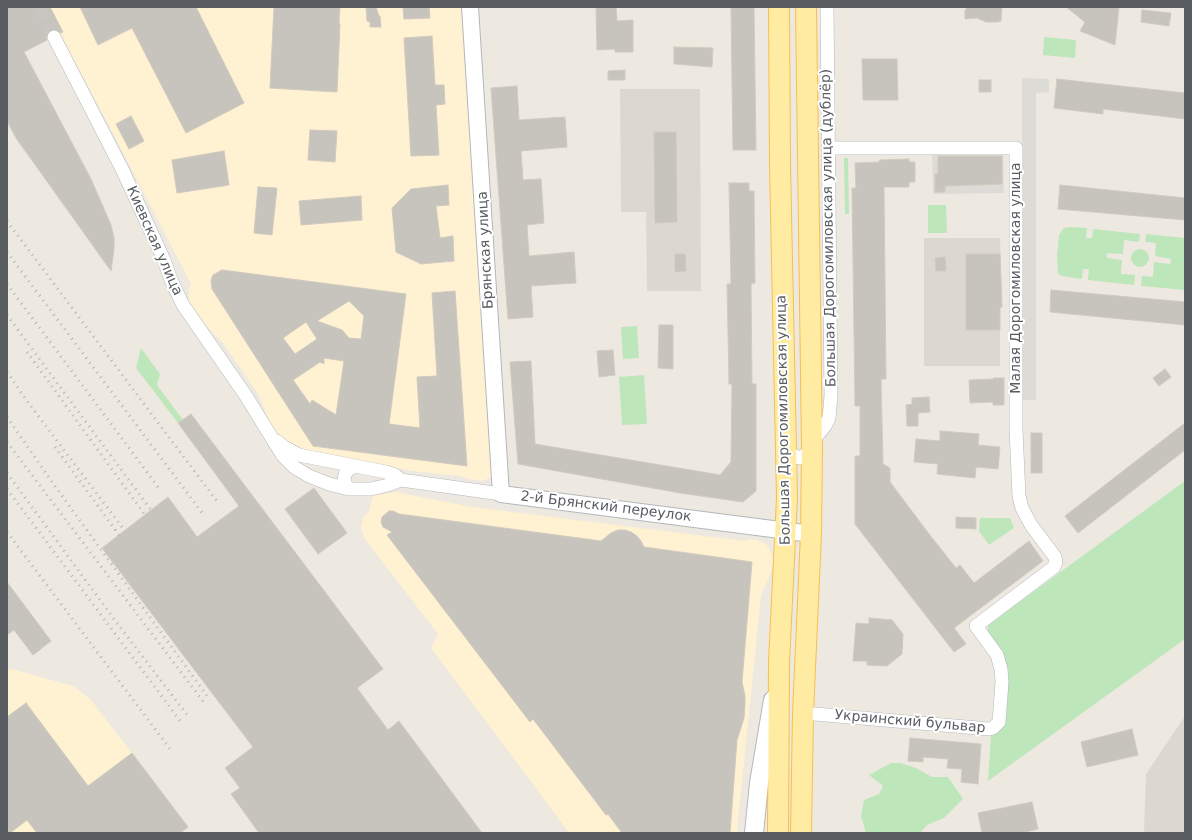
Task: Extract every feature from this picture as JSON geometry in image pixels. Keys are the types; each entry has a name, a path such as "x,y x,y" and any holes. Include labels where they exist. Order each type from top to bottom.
{"main road":[{"name":"Большая Дорогомиловская улица","path":"778,833 778,662 786,531 787,445 780,173 779,7"},
{"name":"Большая Дорогомиловская улица","path":"801,833 803,713 811,534 812,446 806,7"},
{"path":"754,833 759,783 778,662"}],"street":[{"name":"Брянская улица","path":"470,7 501,494"},
{"name":"Большая Дорогомиловская улица (дублёр)","path":"812,446 825,426 829,418 831,408 827,7"},
{"name":"Киевская улица","path":"54,37 118,162 164,260 171,280 183,305 227,367 270,435"},
{"name":"Малая Дорогомиловская улица","path":"829,148 1016,148 1016,429 1018,488 1022,508 1031,525 1055,556 1056,562"},
{"name":"2-й Брянский переулок","path":"270,435 284,447 299,455 386,472 395,475 401,480"},
{"name":"2-й Брянский переулок","path":"270,435 282,456 294,467 309,476 329,484 350,489 371,489 401,480 811,534"},
{"path":"787,445 791,454 800,458 808,454 812,446"},
{"path":"350,489 344,480 345,474 353,467 358,467"},
{"name":"Украинский бульвар","path":"803,713 989,729 993,728 999,722 1002,682 1001,669 996,655 976,626 1054,568 1056,562"}],"shaded area":[{"path":"46,7 466,7 492,477 482,481 459,476 413,471 359,462 299,451 282,441 271,424 258,394 223,343 192,310 189,300 189,289 191,284"},
{"path":"1022,78 1049,79 1049,92 1036,93 1036,400 1023,400"},
{"path":"620,89 700,89 701,291 647,291 646,212 621,212"},
{"path":"932,150 1003,150 1004,193 933,194"},
{"path":"924,238 1000,238 1002,307 1000,307 1000,366 924,366"},
{"path":"396,492 472,507 744,541 749,539 758,540 766,544 771,552 773,561 771,573 761,595 737,830 740,833 569,833 431,648 438,634 365,539 361,529 362,522 365,515 369,512 373,495"},
{"path":"7,669 73,686 90,699 132,753 98,779 139,833 7,833"},
{"path":"1185,716 1185,833 1144,833 1146,774"}],"green space":[{"path":"1044,37 1076,40 1075,58 1043,55"},
{"path":"844,158 848,158 849,214 845,214"},
{"path":"928,205 946,205 947,233 928,233"},
{"path":"1064,228 1087,228 1086,238 1092,238 1093,229 1140,234 1139,242 1124,240 1123,254 1107,253 1107,258 1122,260 1121,274 1135,275 1134,285 1088,280 1089,269 1083,269 1082,279 1058,274 1057,257 1059,235"},
{"path":"1146,234 1185,238 1185,290 1141,286 1142,276 1153,277 1154,262 1170,264 1171,259 1155,256 1156,243 1145,242"},
{"path":"1140,249 1146,252 1149,258 1146,264 1140,267 1134,264 1131,258 1134,252"},
{"path":"637,326 639,358 623,359 621,327"},
{"path":"141,348 160,374 157,385 183,420 178,423 136,368"},
{"path":"644,375 647,424 622,425 619,377"},
{"path":"1185,481 1185,639 988,781 991,735 1004,725 1007,672 988,635 988,625"},
{"path":"980,518 1010,518 1014,528 989,545 979,531"},
{"path":"891,763 900,763 916,768 932,777 948,777 963,799 944,818 927,825 920,833 866,833 861,816 864,800 879,794 883,786 869,775"}],"building":[{"path":"7,7 50,7 63,32 61,33 55,29 50,30 46,36 47,40 24,52 91,179 111,225 114,238 114,249 111,271 16,138 7,121"},
{"path":"80,7 196,7 244,103 186,133 132,28 98,45"},
{"path":"274,7 340,7 337,92 270,88"},
{"path":"366,7 376,7 380,16 381,27 370,27 370,22 367,21"},
{"path":"403,7 429,7 430,18 404,19"},
{"path":"596,7 616,7 617,21 633,20 633,52 615,52 615,49 597,50"},
{"path":"731,7 754,7 756,150 733,150"},
{"path":"968,7 1002,7 1001,21 986,22 977,18 965,19 965,10"},
{"path":"1066,7 1119,7 1115,45 1080,31 1085,22"},
{"path":"1142,10 1171,13 1169,26 1141,22"},
{"path":"432,36 435,85 444,85 445,104 436,105 439,155 411,156 404,38"},
{"path":"674,47 713,48 712,67 674,64"},
{"path":"862,59 897,59 898,100 863,100"},
{"path":"625,70 625,80 608,80 608,71"},
{"path":"1057,79 1185,93 1185,119 1103,109 1103,114 1054,108"},
{"path":"979,80 991,80 991,92 979,92"},
{"path":"517,86 519,120 565,117 567,147 521,151 523,180 541,179 544,223 527,225 529,256 574,252 576,283 531,286 533,317 508,319 491,88"},
{"path":"131,116 144,141 129,149 116,124"},
{"path":"310,130 337,131 335,162 308,160"},
{"path":"654,132 676,132 677,222 655,223"},
{"path":"224,151 229,185 177,193 172,160"},
{"path":"938,156 1002,156 1002,184 945,186 945,192 935,192 935,174 938,174"},
{"path":"909,159 909,162 915,162 915,182 909,182 909,187 884,187 886,379 881,379 883,464 890,468 890,482 929,534 956,568 960,565 974,583 1029,541 1043,561 954,628 966,644 954,652 855,524 855,456 860,456 860,406 855,406 852,188 856,188 855,163 880,162 879,160"},
{"path":"729,183 749,183 749,191 754,191 755,283 751,284 752,384 756,384 756,491 743,502 680,493 518,464 510,362 531,361 535,444 720,475 731,462 732,384 729,384 727,284 731,284"},
{"path":"448,185 449,205 436,206 440,238 453,236 454,261 421,264 396,252 392,208 411,189"},
{"path":"1060,185 1185,198 1185,220 1058,209"},
{"path":"258,187 277,188 272,235 254,233"},
{"path":"361,196 362,220 301,225 299,201"},
{"path":"675,254 685,254 686,271 675,272"},
{"path":"966,254 1000,254 1002,307 1000,307 1000,330 966,330"},
{"path":"945,257 946,271 936,271 935,258"},
{"path":"222,270 406,294 389,424 420,428 417,377 437,376 432,293 455,291 467,466 313,446 212,289 211,280 213,275","holes":["349,301 364,316 361,339 349,338 342,330 317,321","306,322 317,339 295,354 283,338","324,358 344,361 336,415 312,400 310,404 293,380 320,362 324,364"]},
{"path":"1051,290 1185,302 1185,325 1050,312"},
{"path":"659,325 673,325 673,369 658,368"},
{"path":"613,350 615,375 599,377 597,351"},
{"path":"1165,369 1171,377 1159,386 1153,378"},
{"path":"1004,378 1004,405 993,405 993,402 970,403 969,380"},
{"path":"929,397 930,412 918,413 918,426 907,426 906,405 912,404 912,398"},
{"path":"191,414 383,669 357,688 388,730 399,721 482,833 259,833 231,794 240,788 225,768 253,747 102,548 168,497 197,537 239,506 178,423"},
{"path":"1185,423 1185,450 1078,533 1065,516"},
{"path":"940,431 979,434 978,445 1000,447 998,469 976,467 975,478 937,474 938,464 914,462 916,439 940,441"},
{"path":"1031,433 1042,433 1042,473 1031,473"},
{"path":"314,488 347,533 318,554 285,509"},
{"path":"389,511 399,514 601,541 611,533 618,530 625,530 637,536 644,547 752,562 742,682 745,696 744,718 737,740 730,833 622,833 608,814 606,815 533,719 530,722 387,535 392,532 383,527 381,522 382,517"},
{"path":"956,517 976,518 976,529 956,528"},
{"path":"7,582 51,641 33,655 14,630 7,635"},
{"path":"869,618 892,620 903,634 902,654 887,666 867,665 867,661 853,661 856,623 869,624"},
{"path":"26,703 88,786 132,753 188,827 180,833 37,833 27,820 10,833 7,833 7,717"},
{"path":"1132,729 1138,755 1087,767 1081,742"},
{"path":"910,738 981,744 978,784 961,782 962,769 947,768 948,759 923,757 923,762 908,761"},
{"path":"1032,802 1038,829 1021,833 982,833 978,813"}],"tunnel":[{"path":"39,7 54,37"}],"railway":[{"path":"7,221 219,504"},
{"path":"7,252 203,514"},
{"path":"7,284 161,491"},
{"path":"7,315 151,510"},
{"path":"27,352 145,515"},
{"path":"7,372 27,401 125,531"},
{"path":"7,417 52,482 210,700"},
{"path":"7,442 205,704"},
{"path":"55,447 119,535"},
{"path":"7,473 114,619 188,716"},
{"path":"7,489 181,722"},
{"path":"7,532 170,749"}]}
